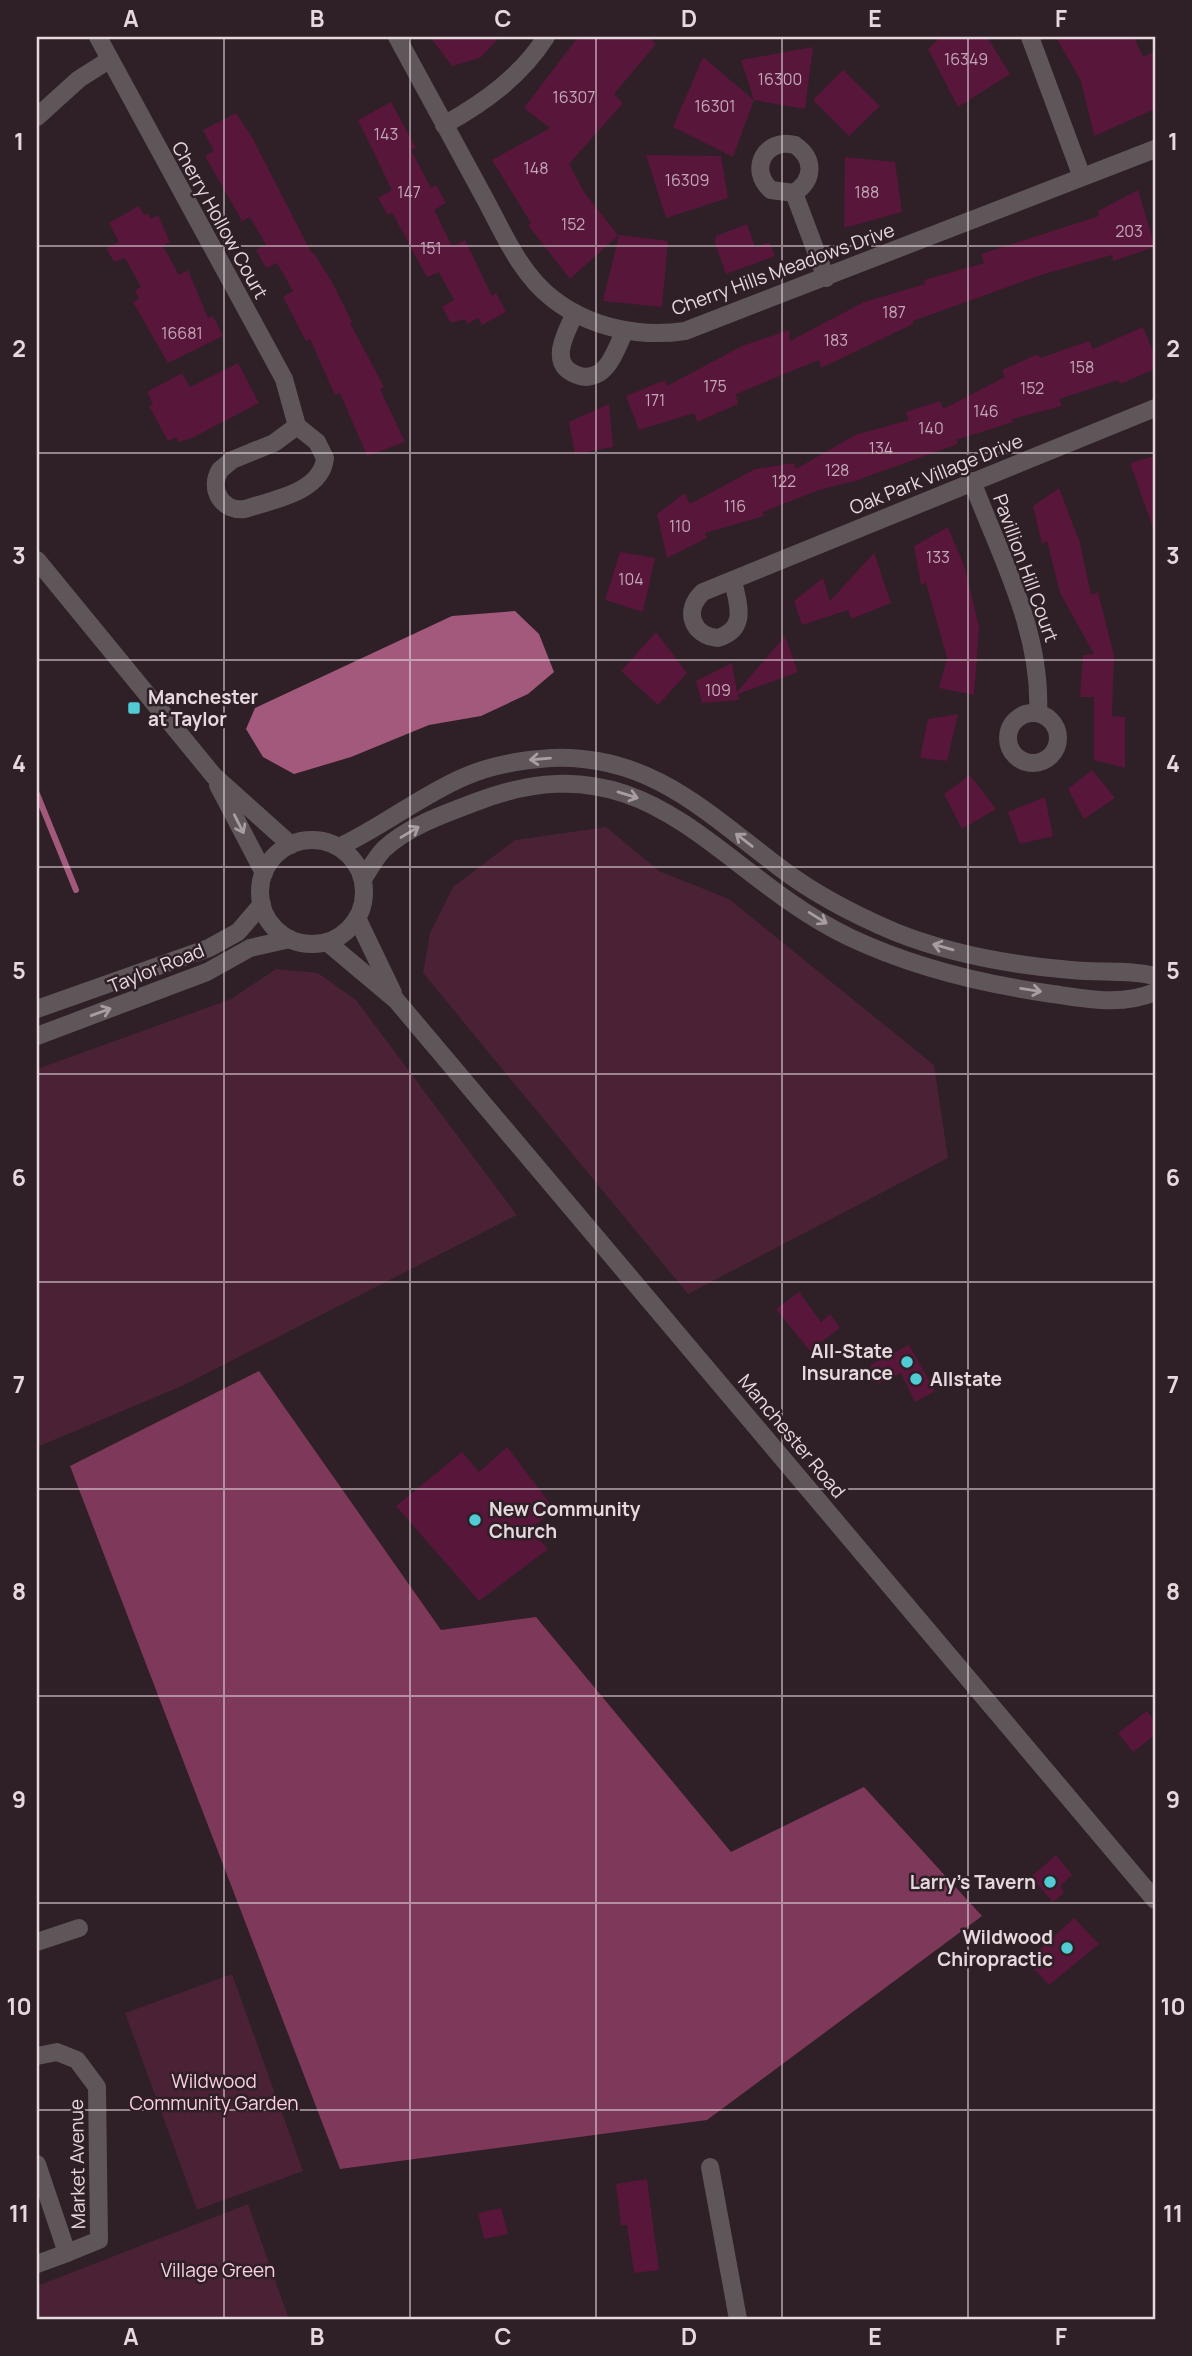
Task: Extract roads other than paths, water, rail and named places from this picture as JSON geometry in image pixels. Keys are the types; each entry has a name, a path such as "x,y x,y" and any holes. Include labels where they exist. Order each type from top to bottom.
{"street":[{"name":"Cherry Hollow Court","path":"98,37 284,379 296,426"},
{"name":"Cherry Hills Meadows Drive","path":"397,37 522,264 551,298 575,313 625,331 665,334 684,331 1155,149"},
{"path":"444,125 496,92 520,71 546,37"},
{"path":"1030,37 1082,177"},
{"path":"37,117 79,79 109,60"},
{"path":"794,192 826,278"},
{"path":"575,313 560,349 564,366 574,374 592,376 600,373 608,364 625,331"},
{"name":"Oak Park Village Drive","path":"733,580 1155,408"},
{"path":"296,426 323,450 324,468 315,481 245,509 236,510 224,505 216,492 220,470 232,460 274,443 296,426"},
{"name":"Pavillion Hill Court","path":"971,481 1034,648 1039,679 1038,713"},
{"path":"37,561 214,776 291,845"},
{"path":"339,847 372,832 432,793 464,776 489,768 539,759 577,757 633,769 673,788 809,887 897,933 979,957 1023,965 1072,971 1137,972 1155,976"},
{"path":"214,776 264,873"},
{"path":"363,879 384,849 413,830 449,812 510,790 555,786 608,789 634,796 687,822 770,887 838,930 935,971 1099,1000 1139,999 1155,992"},
{"path":"687,822 699,805"},
{"path":"307,840 324,841 339,847 350,856 363,879 364,894 357,918 343,934 327,942 308,943 290,939 272,925 262,904 261,886 264,873 274,854 307,840"},
{"name":"Taylor Road","path":"37,1009 209,948 238,932 262,904"},
{"name":"Manchester Road","path":"357,918 396,1000"},
{"name":"Taylor Road","path":"37,1036 207,972 250,948 290,939"},
{"name":"Manchester Road","path":"327,942 396,1000 1155,1900"},
{"path":"37,1942 79,1928"},
{"name":"Market Avenue","path":"37,2056 57,2052 77,2060 97,2087 99,2240 37,2264"},
{"name":"Market Avenue","path":"37,2164 66,2253"},
{"path":"710,2168 738,2319"}],"waterway":[{"path":"37,794 76,890"}],"place":[{"name":"Manchester at Taylor","path":"134,708"},
{"name":"All-State Insurance","path":"907,1362"},
{"name":"Allstate","path":"916,1379"},
{"name":"New Community Church","path":"475,1520"},
{"name":"Larry's Tavern","path":"1050,1882"},
{"name":"Wildwood Chiropractic","path":"1067,1948"}],"park label":[{"name":"Wildwood Community Garden","path":"214,2092"},
{"name":"Village Green","path":"218,2270"}]}
